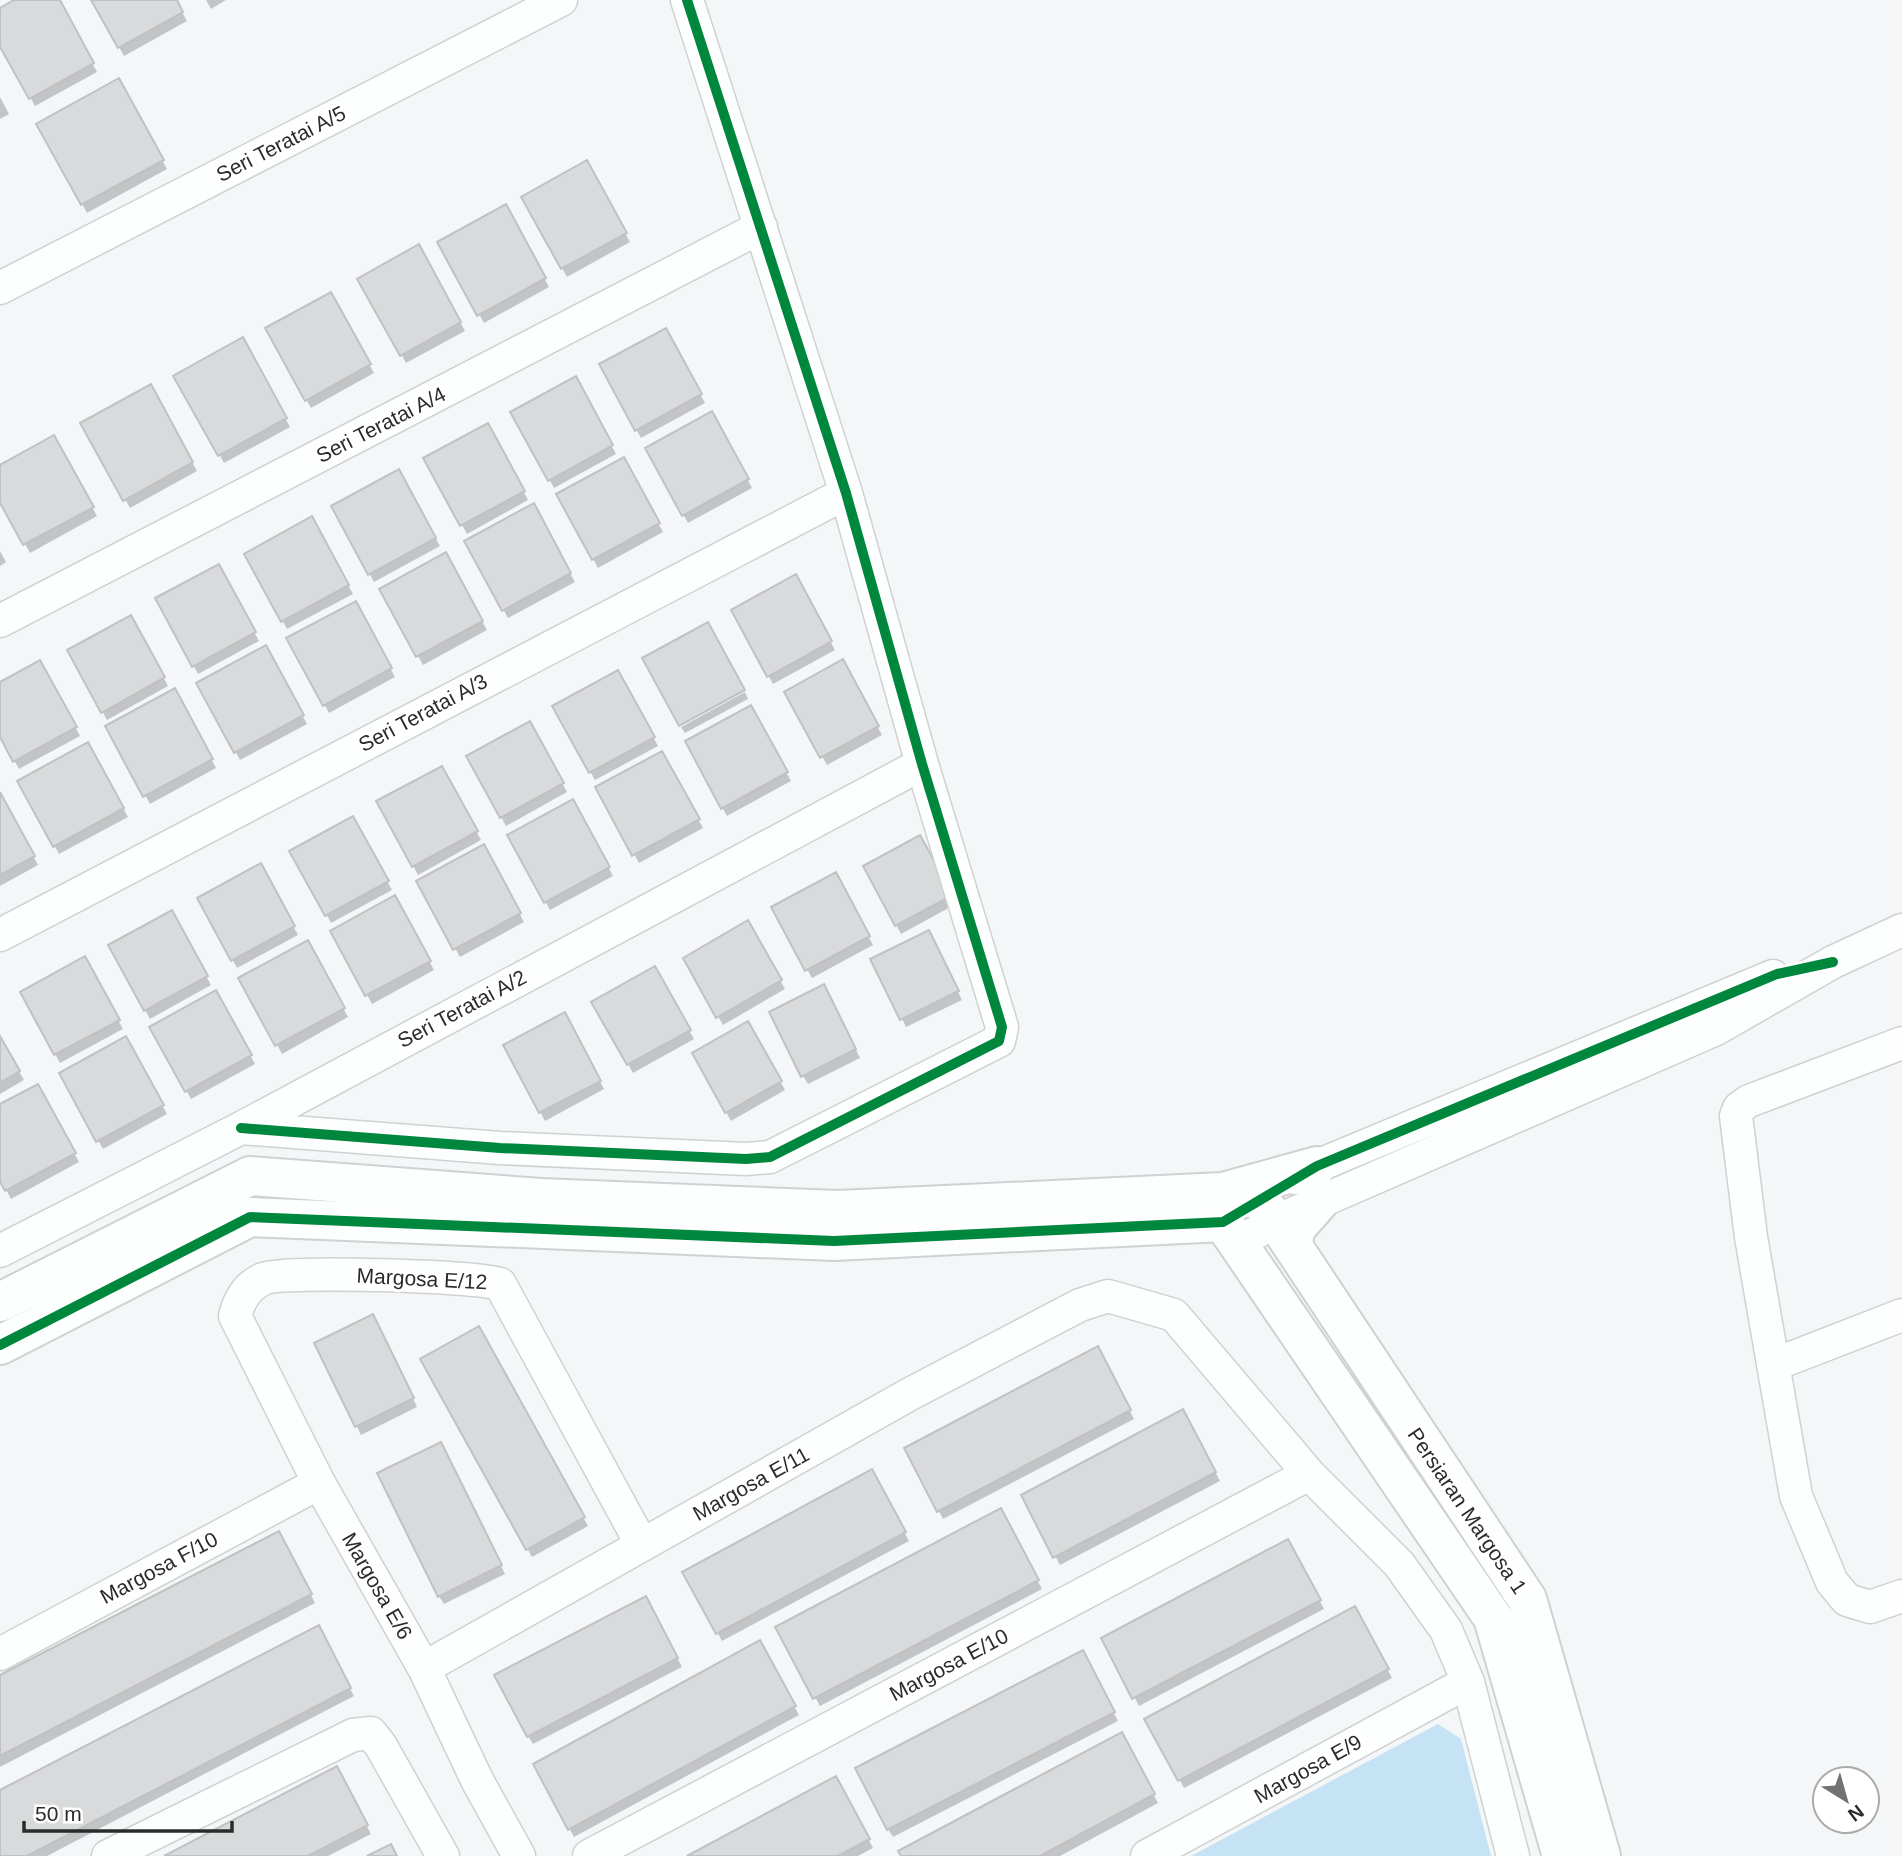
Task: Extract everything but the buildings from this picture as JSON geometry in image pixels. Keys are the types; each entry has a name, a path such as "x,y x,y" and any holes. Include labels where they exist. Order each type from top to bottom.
{"street":[{"name":"Seri Teratai A/5","path":"0,288 561,0"},
{"path":"241,1128 500,1149 746,1159 770,1157 999,1041 1002,1027 922,764 846,493 687,0"},
{"name":"Seri Teratai A/4","path":"0,621 761,227"},
{"name":"Seri Teratai A/3","path":"0,935 846,493"},
{"name":"Seri Teratai A/2","path":"0,1251 241,1128 922,764"},
{"path":"1228,1219 1716,1028 1833,962 1902,930"},
{"path":"1902,1043 1739,1108 1736,1116 1749,1223 1796,1496 1832,1583 1847,1600 1870,1607 1902,1596"},
{"path":"1318,1184 1276,1222 1228,1219 834,1241 250,1217 9,1340 1,1302 250,1176 541,1198 838,1210 1228,1219 1276,1222 1295,1229 1318,1184"},
{"path":"191,1206 209,1239"},
{"name":"Persiaran Margosa 1","path":"1228,1219 1493,1618 1562,1856"},
{"name":"Persiaran Margosa 1","path":"1276,1222 1527,1600 1601,1856"},
{"name":"Margosa E/12","path":"235,1316 239,1301 249,1288 274,1275 371,1276 500,1284 642,1545"},
{"name":"Margosa E/11","path":"424,1668 910,1394 1080,1304 1108,1296 1174,1315 1309,1474 1399,1564 1446,1630 1468,1682 1513,1856"},
{"path":"1773,1366 1902,1315"},
{"name":"Margosa E/6","path":"235,1316 319,1483 424,1668 477,1780 519,1856"},
{"name":"Margosa E/10","path":"589,1856 1309,1474"},
{"name":"Margosa F/10","path":"0,1654 319,1483"},
{"name":"Margosa E/9","path":"1147,1856 1468,1682"},
{"path":"108,1856 189,1813 362,1733 371,1733 377,1739 443,1856"},
{"path":"1497,1787 1575,1768"}],"shaded area":[{"path":"1438,1724 1461,1739 1491,1856 1191,1856"}],"cycle path":[{"path":"241,1128 500,1148 746,1159 770,1157 999,1041 1002,1027 922,764 846,493 687,0"},
{"path":"0,1345 250,1217 834,1241 1223,1222 1317,1166 1777,974 1833,962"}]}
